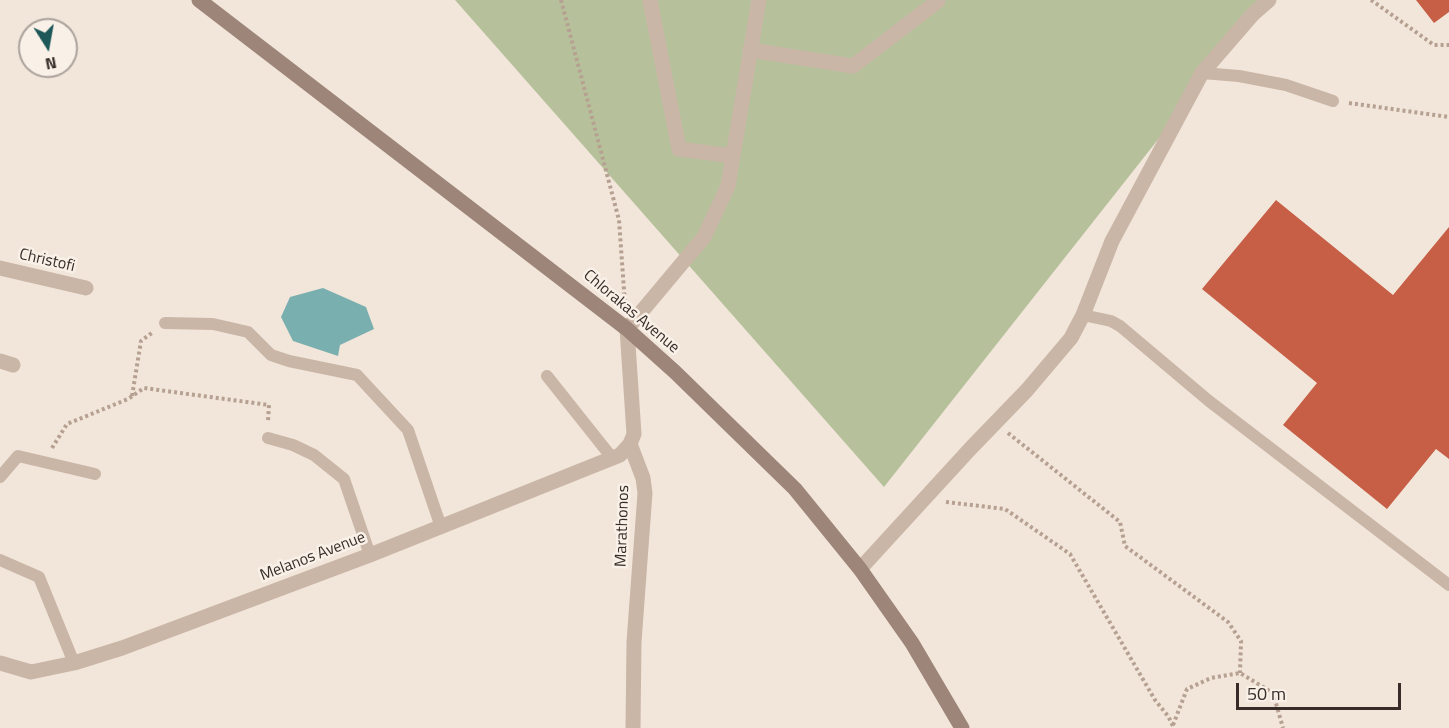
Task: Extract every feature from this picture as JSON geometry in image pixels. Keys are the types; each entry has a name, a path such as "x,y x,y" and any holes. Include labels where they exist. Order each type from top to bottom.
{"main road":[{"name":"Chlorakas Avenue","path":"199,0 627,329 783,476 861,569 912,643 962,728"}],"street":[{"path":"650,0 680,149 733,156"},
{"path":"627,329 704,237 728,186 759,0"},
{"path":"750,50 853,66 937,0"},
{"path":"861,569 1027,390 1071,338 1083,315 1112,241 1202,73 1253,14 1269,0"},
{"name":"Christofi","path":"0,268 86,288"},
{"name":"Marathonos","path":"627,329 634,434 630,444 643,478 645,493 634,642 633,728"},
{"name":"Melanos Avenue","path":"0,663 32,672 74,663 181,627 614,459 630,444"}],"lane":[{"path":"1202,73 1239,76 1286,85 1333,101"},
{"path":"1083,315 1120,326 1209,401 1449,585"},
{"path":"165,323 213,324 248,332 271,354 289,361 357,375 408,430 441,527"},
{"path":"547,376 614,459"},
{"path":"268,438 293,444 314,455 344,479 370,555"},
{"path":"0,477 18,456 95,474"},
{"path":"0,560 39,576 74,663"}],"path":[{"path":"561,0 619,220 627,329"},
{"path":"1371,0 1434,45 1449,45"},
{"path":"1333,101 1449,117"},
{"path":"132,397 141,341 165,323"},
{"path":"43,462 67,424 132,397 144,388 268,405 268,438"},
{"path":"996,423 1120,522 1125,546 1227,622 1241,641 1240,673"},
{"path":"924,499 1005,510 1071,554 1155,700 1174,727"},
{"path":"1174,727 1187,689 1211,678 1240,673 1274,693 1283,728"}],"green space":[{"path":"455,0 1268,0 884,487"}],"water":[{"path":"323,288 366,307 374,329 340,345 338,356 293,341 281,317 290,297"}],"building":[{"path":"1416,0 1449,0 1449,12 1434,23"},
{"path":"1276,200 1393,295 1449,227 1449,459 1436,449 1387,509 1283,425 1317,383 1202,289"}]}
